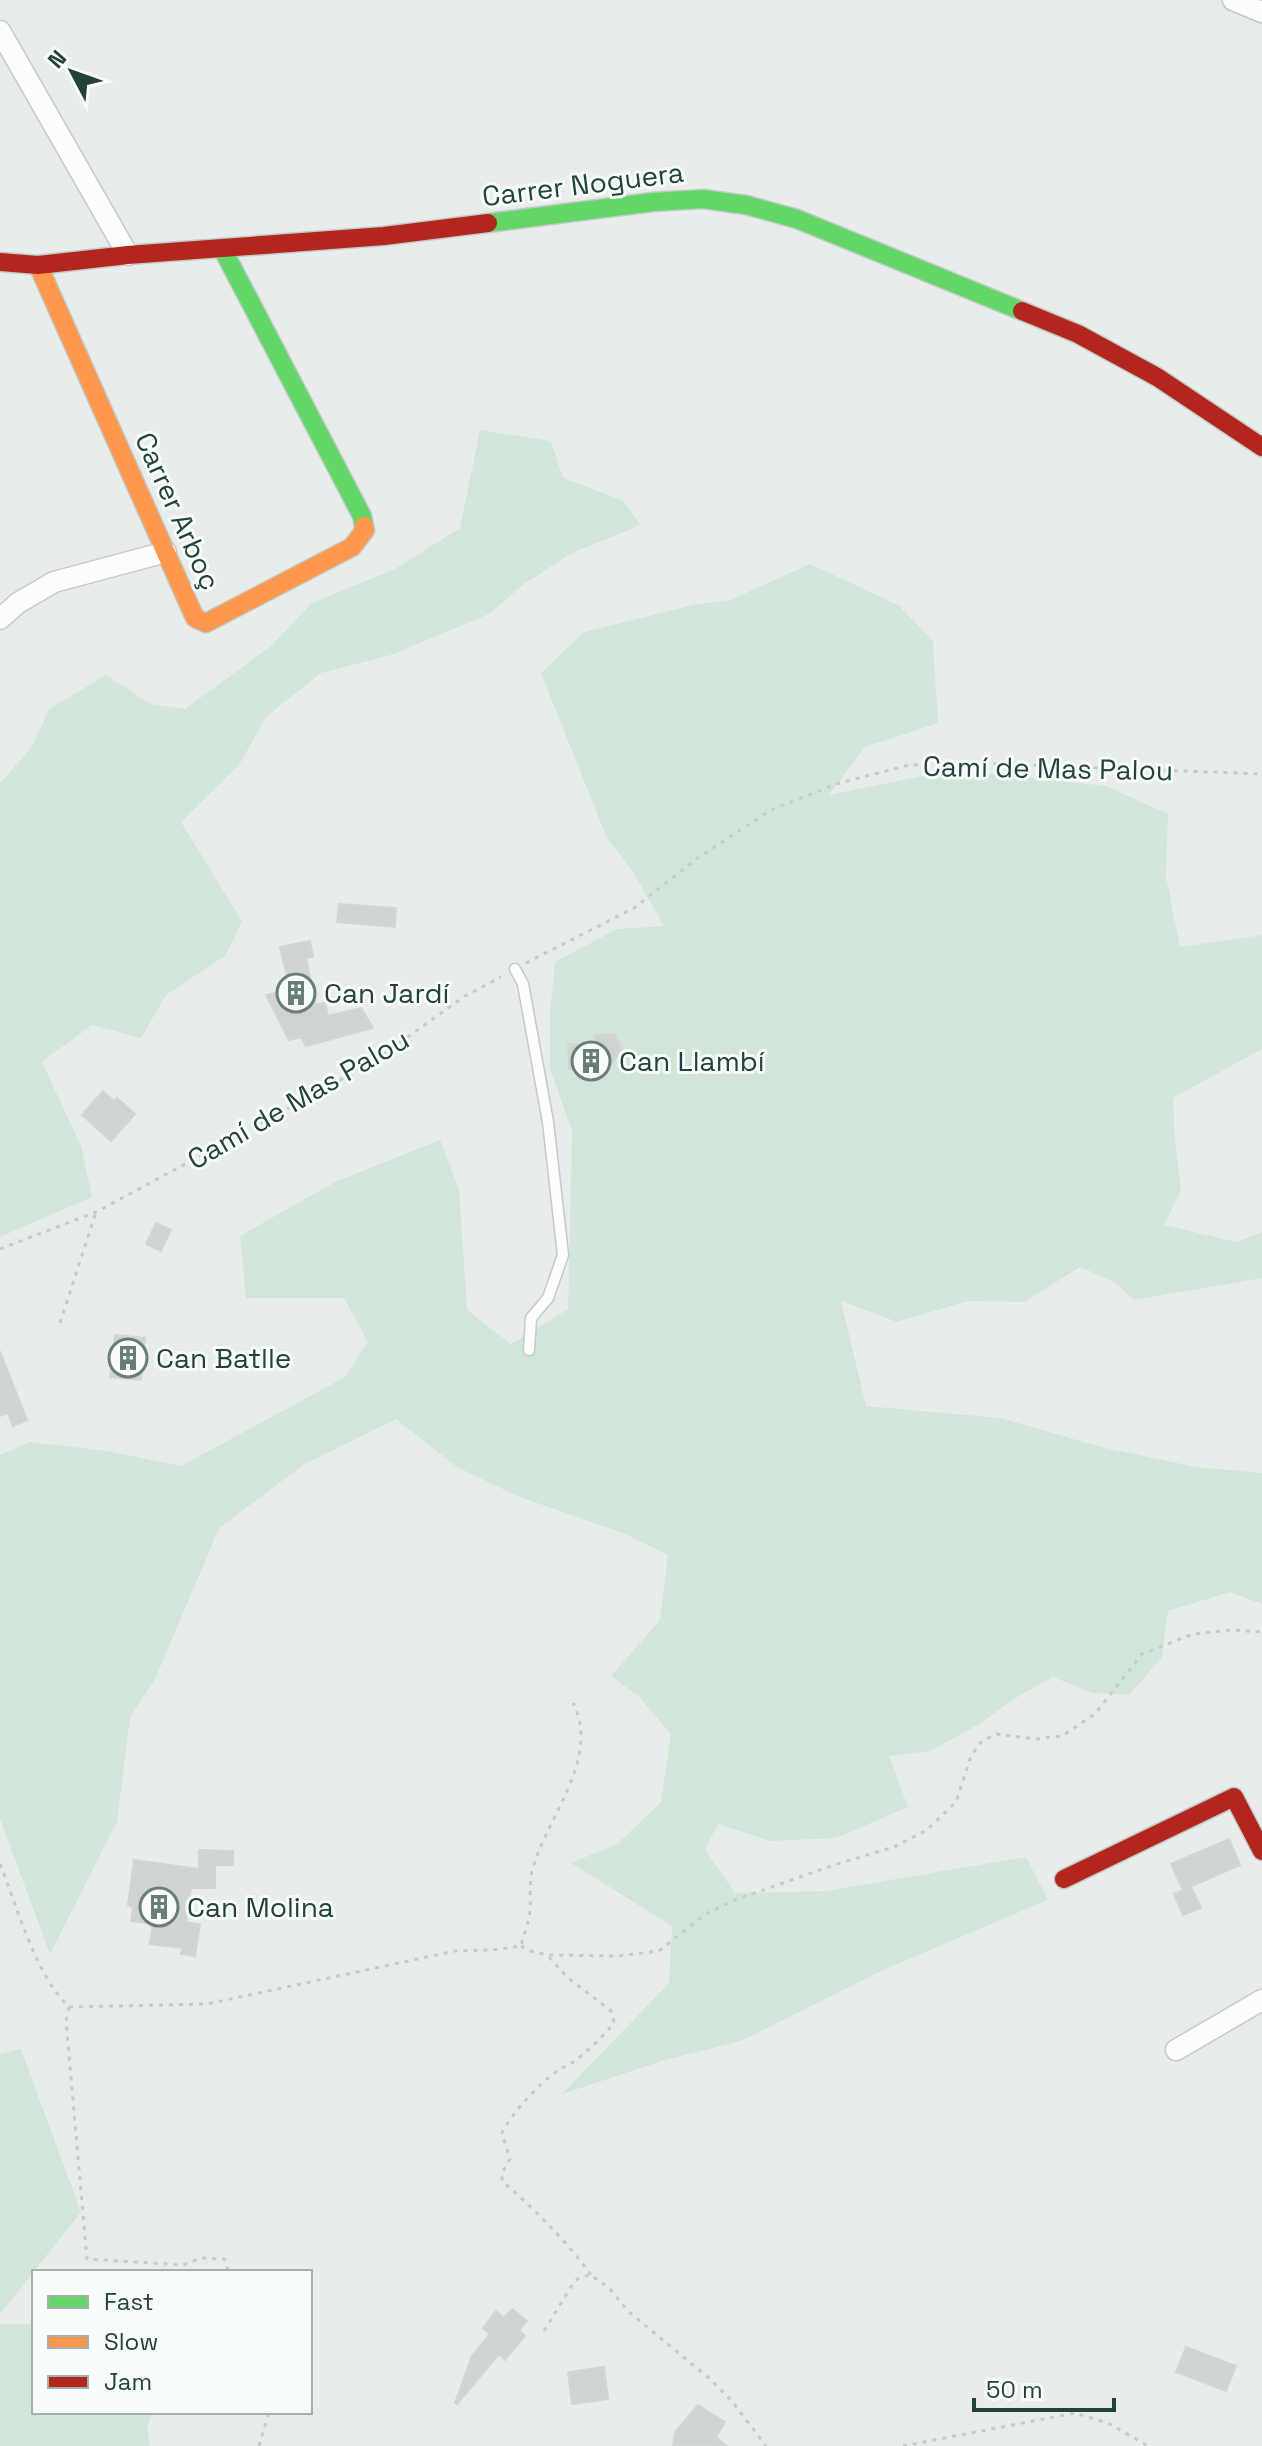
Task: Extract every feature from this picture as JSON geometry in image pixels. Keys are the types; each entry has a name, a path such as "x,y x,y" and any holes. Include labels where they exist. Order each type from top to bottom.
{"street":[{"path":"1233,0 1262,12"},
{"path":"0,31 128,255"},
{"name":"Carrer Noguera","path":"0,262 38,265 128,255 384,236 653,202 703,199 746,205 797,219 1078,334 1157,377 1262,447"},
{"name":"Carrer Arboç","path":"38,265 195,618 206,623 352,547 365,530 362,516 222,248"},
{"path":"0,619 18,603 54,582 166,552"},
{"path":"1064,1879 1234,1797 1262,1851"},
{"path":"1176,2050 1262,2000"}],"lane":[{"path":"515,969 523,984 548,1122 563,1255 548,1298 531,1318 529,1350"}],"path":[{"name":"Camí de Mas Palou","path":"0,1249 96,1212 371,1063 465,996 634,908 699,857 771,810 836,784 909,765 973,763 1262,774"},
{"path":"60,1323 96,1212"},
{"path":"0,1864 42,1971 57,1995 69,2007 207,2004 455,1951 521,1946 548,1955 617,1956 659,1951 704,1915 732,1901 894,1847 927,1830 956,1802 971,1756 982,1741 997,1734 1036,1739 1062,1736 1095,1714 1142,1654 1193,1634 1231,1630 1262,1632"},
{"path":"521,1946 530,1913 532,1873 572,1785 580,1739 579,1715 573,1703"},
{"path":"548,1955 567,1977 611,2011 614,2022 610,2030 574,2062 560,2068 509,2118 502,2133 510,2159 502,2173 502,2181 537,2211 591,2275 609,2288 629,2312 731,2400 766,2446"},
{"path":"69,2007 66,2021 87,2259 183,2265 201,2258 224,2259 228,2270"},
{"path":"544,2331 574,2282 591,2275"},
{"path":"903,2446 1075,2413 1108,2423 1148,2446"},
{"path":"259,2446 269,2414"}],"green space":[{"path":"480,430 551,441 563,478 622,500 641,525 572,553 524,584 489,614 391,655 321,673 266,717 239,765 181,822 242,921 226,955 166,995 141,1038 92,1025 42,1062 81,1146 92,1197 0,1237 0,783 32,747 49,709 106,675 150,704 185,709 271,646 312,603 395,569 460,528"},
{"path":"810,564 898,605 933,641 938,723 865,747 829,795 922,776 1000,774 1106,786 1168,814 1166,876 1180,947 1262,935 1262,1049 1173,1098 1181,1190 1164,1225 1237,1242 1262,1232 1262,1278 1134,1300 1115,1282 1080,1267 1024,1302 968,1301 897,1322 841,1301 866,1406 1000,1418 1101,1447 1196,1467 1262,1473 1262,1604 1230,1592 1168,1611 1162,1657 1129,1695 1092,1693 1053,1677 931,1751 889,1756 908,1807 836,1838 770,1841 718,1824 705,1849 735,1893 825,1891 1026,1857 1048,1900 881,1971 741,2041 665,2060 562,2094 669,1983 672,1926 571,1863 617,1844 661,1802 671,1734 639,1697 611,1676 660,1620 668,1555 623,1533 517,1496 457,1467 396,1419 303,1465 219,1528 156,1677 130,1718 117,1822 50,1954 0,1819 0,1455 30,1442 107,1451 181,1466 345,1377 368,1342 344,1298 246,1298 240,1236 335,1182 440,1140 459,1189 467,1310 511,1344 568,1309 572,1131 550,1068 550,1013 555,962 617,929 664,926 633,872 607,838 541,673 584,632 693,605 730,600"},
{"path":"21,2049 81,2212 0,2314 0,2054"},
{"path":"0,2324 32,2324 32,2414 152,2414 147,2428 150,2446 0,2446"}],"building":[{"path":"339,904 396,908 395,927 337,922"},
{"name":"Can Jardí","path":"310,941 313,957 306,958 316,1005 325,1003 328,1016 361,1008 373,1028 306,1046 301,1037 289,1040 266,995 290,990 280,947"},
{"name":"Can Llambí","path":"615,1034 620,1043 620,1053 601,1076 592,1068 569,1069 568,1044 595,1044 595,1035"},
{"path":"103,1091 114,1101 117,1098 135,1114 111,1141 82,1115"},
{"path":"156,1223 171,1230 161,1251 146,1244"},
{"name":"Can Batlle","path":"115,1335 145,1338 141,1380 110,1377"},
{"path":"0,1351 27,1420 13,1426 8,1413 0,1416"},
{"path":"1229,1839 1240,1865 1183,1890 1171,1864"},
{"name":"Can Molina","path":"199,1850 233,1851 233,1865 215,1865 215,1888 191,1888 186,1922 200,1924 195,1956 181,1954 182,1948 150,1944 153,1924 131,1921 133,1908 128,1905 134,1860 199,1869"},
{"path":"1191,1887 1201,1908 1183,1915 1174,1894"},
{"path":"512,2309 527,2321 519,2330 525,2336 505,2360 499,2354 455,2403 472,2356 490,2334 483,2328 496,2311 504,2318"},
{"path":"1186,2347 1236,2366 1226,2391 1176,2372"},
{"path":"604,2367 608,2399 572,2404 568,2372"},
{"path":"698,2405 725,2422 716,2437 727,2446 673,2446 675,2432"}],"traffic: fast":[{"path":"488,223 653,202 703,199 746,205 797,219 1022,311"},
{"path":"222,248 362,516 364,526"}],"traffic: slow":[{"path":"38,265 195,618 206,623 352,547 365,530 364,526"}],"traffic: jam":[{"path":"0,262 38,265 128,255 384,236 488,223"},
{"path":"1022,311 1078,334 1157,377 1262,447"},
{"path":"1064,1879 1234,1797 1262,1851"}],"place":[{"name":"Can Jardí","path":"296,993"},
{"name":"Can Llambí","path":"591,1061"},
{"name":"Can Batlle","path":"128,1358"},
{"name":"Can Molina","path":"159,1907"}]}
